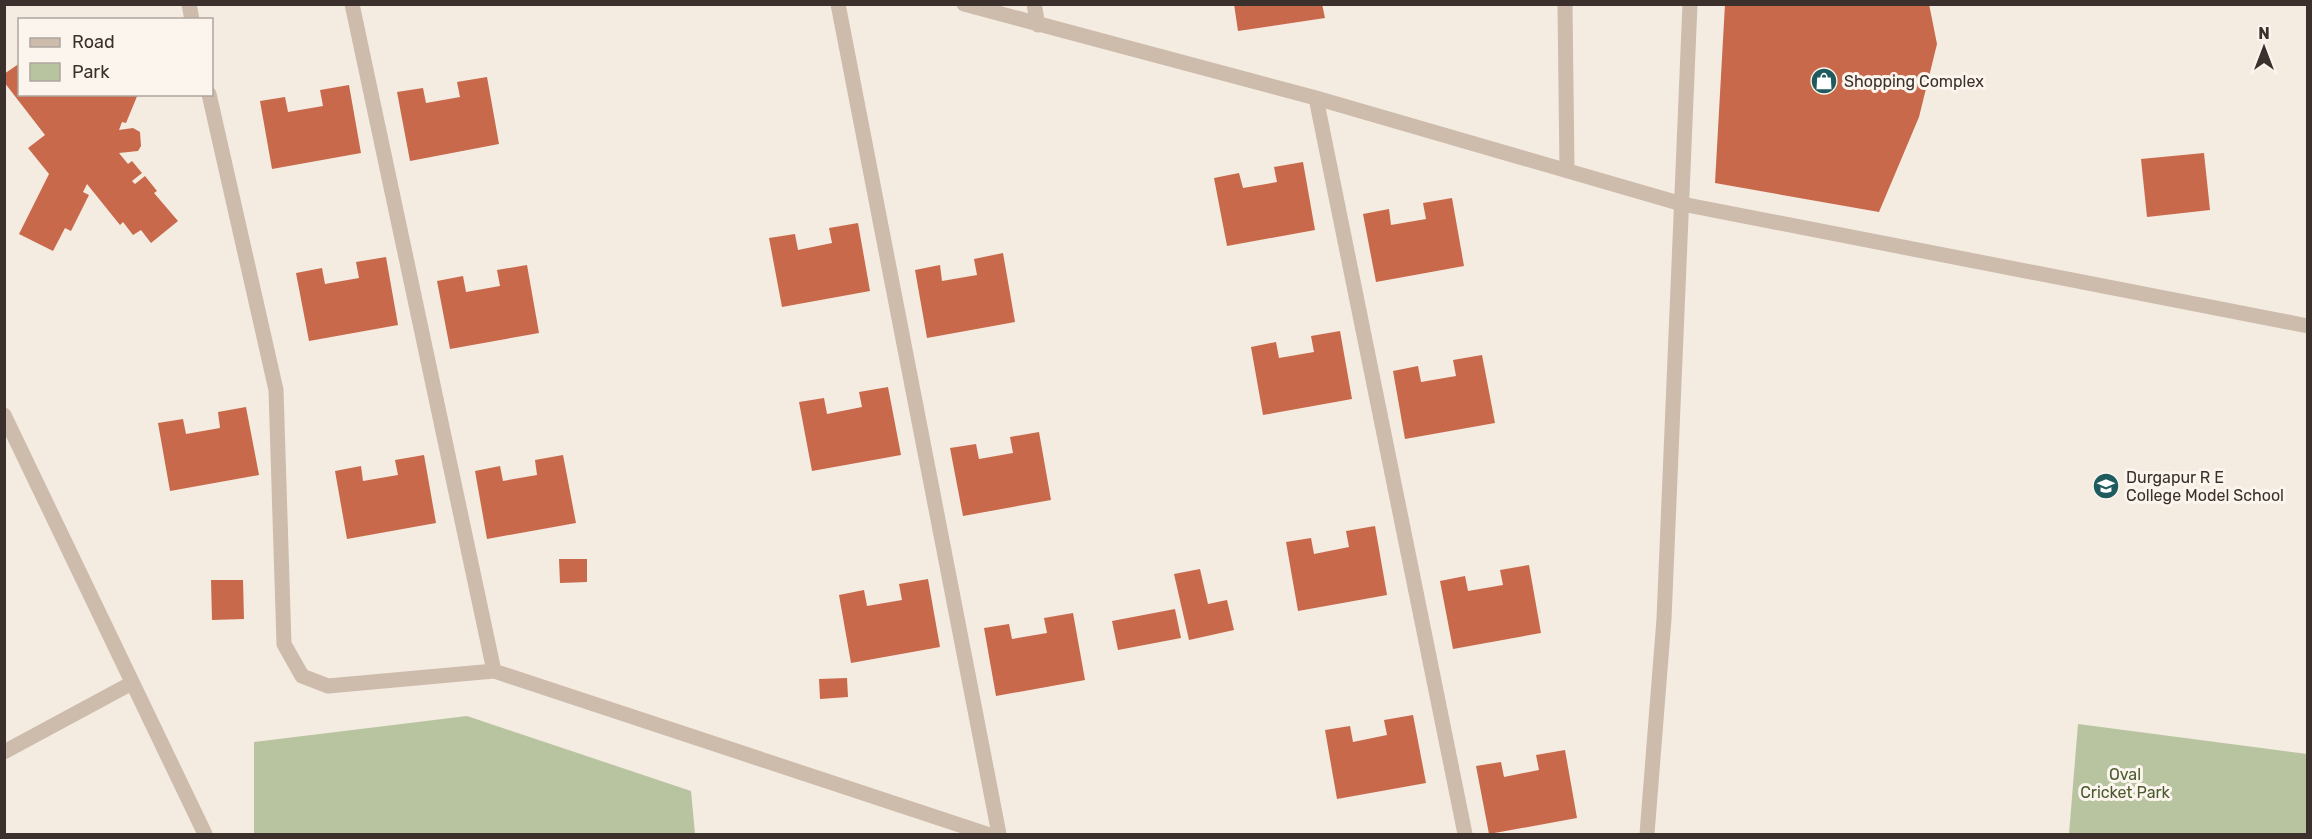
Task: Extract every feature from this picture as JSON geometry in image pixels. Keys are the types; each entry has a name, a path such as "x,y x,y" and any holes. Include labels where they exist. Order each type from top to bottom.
{"street":[{"path":"352,4 494,671"},
{"path":"838,4 999,834"},
{"path":"964,4 1316,98 1682,204 2307,326"},
{"path":"1034,4 1038,25"},
{"path":"1565,4 1567,171"},
{"path":"1647,834 1664,619 1690,4"},
{"path":"209,96 276,390 284,644 302,676 328,686 494,671 987,834"},
{"path":"1316,98 1465,834"},
{"path":"4,415 205,834"},
{"path":"4,752 132,682"}],"green space":[{"path":"467,716 691,791 695,834 254,834 254,742"},
{"name":"Oval Cricket Park","path":"2078,724 2307,754 2307,834 2069,834"}],"building":[{"path":"1234,4 1322,4 1325,18 1238,31"},
{"name":"Shopping Complex","path":"1725,4 1929,4 1937,44 1919,117 1879,212 1715,183"},
{"path":"18,64 18,96 137,96 126,123 122,122 119,130 133,128 140,132 141,146 138,151 119,153 128,164 132,161 142,173 132,181 135,184 145,176 157,191 154,193 178,221 151,243 141,230 133,235 123,222 120,225 87,184 83,192 89,195 71,231 65,228 53,251 19,234 49,174 28,148 45,135 4,82 4,74"},
{"path":"487,77 499,144 410,161 397,92 423,88 426,103 460,97 457,82"},
{"path":"349,85 361,153 272,169 260,101 285,97 288,112 323,106 320,90"},
{"path":"2204,153 2210,210 2147,217 2141,159"},
{"path":"1303,162 1315,230 1227,246 1214,178 1239,173 1243,188 1277,182 1274,167"},
{"path":"1452,198 1464,266 1376,282 1363,214 1389,209 1391,225 1426,219 1423,203"},
{"path":"858,223 870,291 782,307 769,238 795,234 798,250 832,243 829,228"},
{"path":"1003,253 1015,322 927,338 915,270 940,265 942,281 977,275 974,259"},
{"path":"386,257 398,325 309,341 296,273 322,268 325,284 359,278 356,262"},
{"path":"527,265 539,333 450,349 437,281 463,276 466,292 500,286 497,270"},
{"path":"1340,331 1352,399 1263,415 1251,347 1276,342 1279,358 1314,352 1311,336"},
{"path":"1482,355 1495,423 1405,439 1393,371 1418,366 1421,382 1456,376 1453,360"},
{"path":"888,387 901,455 812,471 799,402 824,398 827,414 862,407 859,392"},
{"path":"246,407 259,475 170,491 158,423 183,419 186,434 220,428 218,412"},
{"path":"1039,432 1051,500 963,516 950,448 976,444 979,459 1013,453 1010,437"},
{"path":"424,455 436,523 347,539 335,471 361,466 363,481 398,475 395,460"},
{"path":"563,455 576,523 487,539 475,471 500,466 503,481 537,475 535,460"},
{"path":"1375,526 1387,595 1298,611 1286,542 1311,538 1314,554 1349,547 1346,531"},
{"path":"559,559 587,559 587,582 560,583"},
{"path":"1529,565 1541,633 1453,649 1440,581 1465,576 1468,591 1503,585 1500,570"},
{"path":"1200,569 1208,604 1227,600 1234,630 1189,640 1174,574"},
{"path":"928,579 940,647 851,663 839,595 864,590 867,606 902,600 899,584"},
{"path":"211,580 243,580 244,619 212,620"},
{"path":"1175,609 1181,638 1118,650 1112,621"},
{"path":"1073,613 1085,680 996,696 984,628 1009,624 1012,639 1047,633 1044,618"},
{"path":"847,678 848,697 820,699 819,679"},
{"path":"1413,715 1426,783 1337,799 1325,730 1350,726 1353,742 1387,735 1384,720"},
{"path":"1565,750 1577,818 1489,834 1476,766 1501,762 1504,777 1539,770 1536,755"}],"place":[{"name":"Shopping Complex","path":"1824,81"},
{"name":"Durgapur R E College Model School","path":"2106,486"}]}
